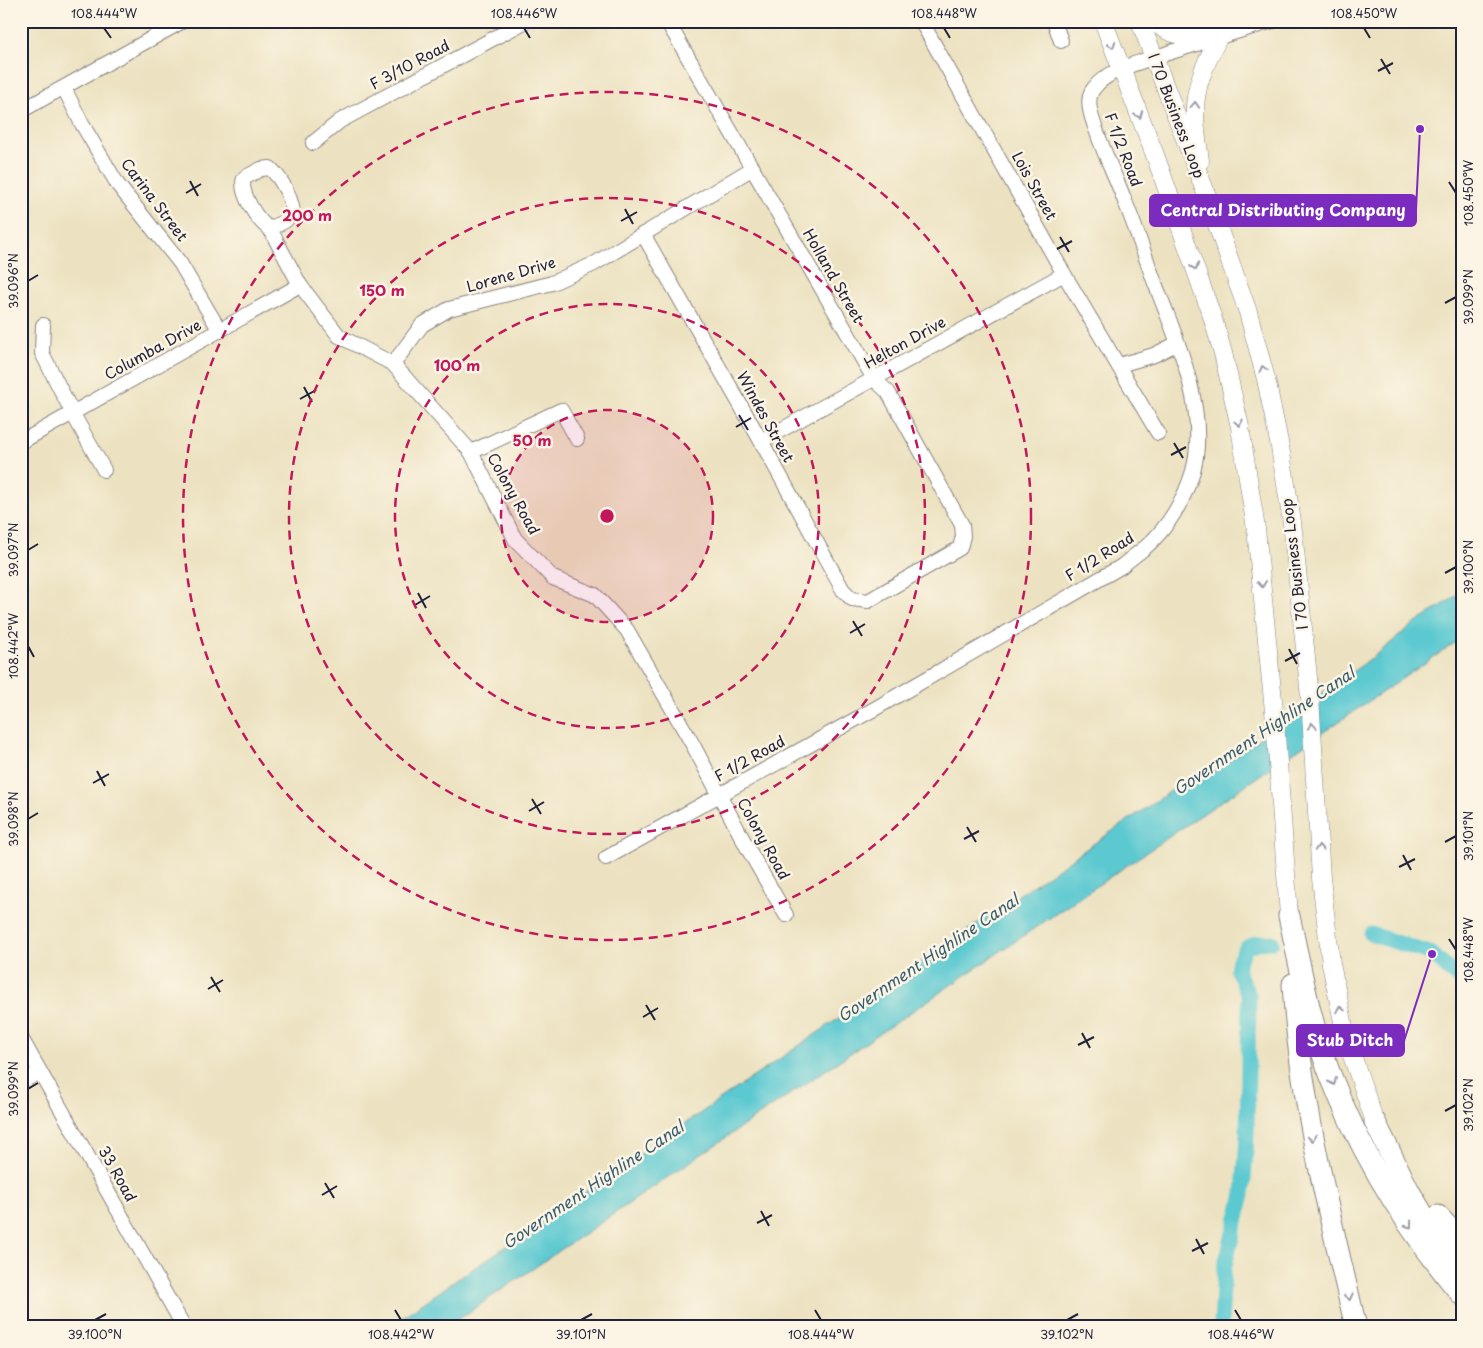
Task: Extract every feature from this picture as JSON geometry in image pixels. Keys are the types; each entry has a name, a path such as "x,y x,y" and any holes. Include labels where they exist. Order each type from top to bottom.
{"highway":[{"path":"1289,916 1308,1003 1329,1073 1361,1145 1402,1216 1462,1295"},
{"path":"1289,916 1298,1051 1307,1112 1356,1327"},
{"path":"1375,1122 1441,1220 1462,1242"},
{"path":"1375,1122 1413,1198 1462,1269"}],"main road":[{"path":"1103,21 1158,164 1212,316 1223,353 1240,427 1250,479 1275,720 1289,916"},
{"name":"I 70 Business Loop","path":"1140,21 1204,188 1248,312 1266,379 1292,522 1310,697 1321,878 1330,964 1347,1041 1375,1122"},
{"path":"1154,21 1164,30 1175,34 1201,37 1219,36 1203,69 1195,99 1195,114 1204,188"}],"street":[{"path":"21,111 183,21"},
{"name":"F 3/10 Road","path":"313,143 340,121 526,21"},
{"name":"Holland Street","path":"667,21 874,379 888,392 962,525 963,536 960,548 868,600"},
{"name":"Lois Street","path":"921,21 1064,274 1158,433"},
{"path":"1054,21 1061,41"},
{"name":"F 1/2 Road","path":"606,858 876,708 1122,566 1149,545 1166,526 1180,503 1193,471 1196,420 1192,396 1178,344 1127,205 1103,148 1089,100 1094,88 1105,78 1121,69 1219,36 1273,21"},
{"name":"Carina Street","path":"64,88 82,124 118,185 180,263 220,331"},
{"name":"Lorene Drive","path":"393,364 422,325 449,310 552,283 594,264 753,168"},
{"name":"Colony Road","path":"270,229 300,285 339,336 393,364 471,452 515,539 553,578 595,595 627,630 786,915"},
{"name":"Windes Street","path":"643,234 843,590 852,599 868,600"},
{"name":"Helton Drive","path":"761,441 1064,274"},
{"name":"Columba Drive","path":"21,442 300,285"},
{"path":"43,325 42,353 104,470"},
{"path":"1119,365 1154,355 1178,344"},
{"path":"471,452 561,410 577,439"},
{"name":"33 Road","path":"21,1038 184,1327"},
{"path":"21,1082 40,1072"}],"water":[{"name":"Government Highline Canal","path":"1462,592 1462,638 447,1327 388,1327 1184,782 1214,771 1376,655 1409,628"}],"waterway":[{"path":"1371,934 1432,954 1462,982"},
{"path":"1221,1327 1224,1269 1243,1194 1247,1136 1249,996 1237,970 1239,960 1246,948 1256,943 1272,942"}],"place":[{"name":"Central Distributing Company","path":"1420,129"},
{"name":"Stub Ditch","path":"1432,954"}]}
